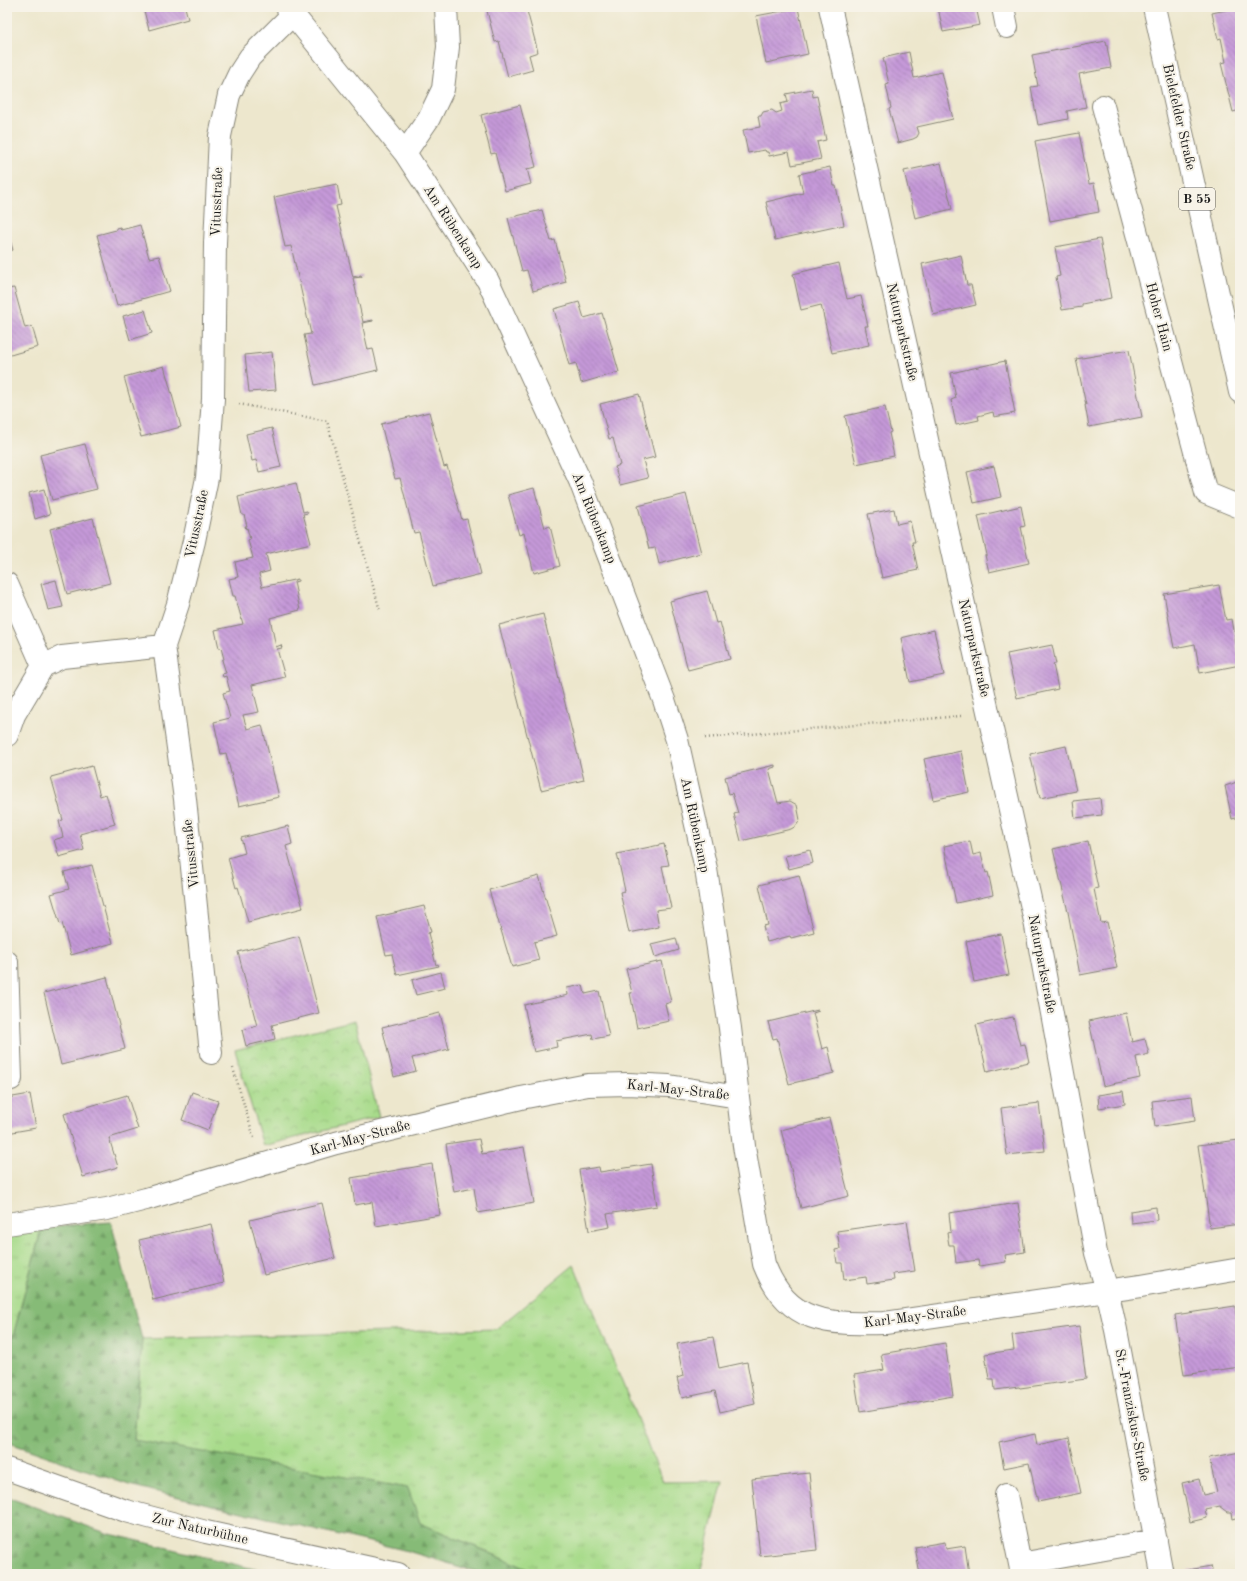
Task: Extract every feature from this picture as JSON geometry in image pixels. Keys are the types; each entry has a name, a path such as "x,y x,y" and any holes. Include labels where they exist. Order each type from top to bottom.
{"street":[{"path":"405,153 429,118 443,89 448,47 446,7"},
{"name":"Naturparkstraße","path":"830,7 1035,921 1096,1253 1107,1290"},
{"name":"Bielefelder Straße","path":"1154,7 1240,392"},
{"name":"Am Rübenkamp","path":"290,11 405,153 488,281 580,481 661,693 677,740 706,869 730,1028 738,1097"},
{"name":"Vitusstraße","path":"211,1053 185,799 164,646 178,604 194,541 207,478 213,399 215,243 220,136 229,95 239,74 250,57 290,11"},
{"name":"Hoher Hain","path":"1103,106 1206,493 1240,506"},
{"path":"7,584 43,666"},
{"path":"7,735 14,715 43,666 62,657 164,646"},
{"path":"7,962 11,1078"},
{"name":"Karl-May-Straße","path":"7,1224 107,1209 262,1166 343,1141 521,1098 588,1085 628,1084 669,1086 738,1097 744,1146 764,1264 778,1292 788,1303 801,1312 820,1320 847,1324 885,1323 1240,1269"},
{"name":"St.-Franziskus-Straße","path":"1107,1290 1162,1574"},
{"name":"Zur Naturbühne","path":"7,1469 126,1511 206,1532 398,1574"},
{"path":"1006,1495 1021,1569 1156,1540"}],"path":[{"path":"213,399 327,421 380,611"},
{"path":"677,740 989,714"},
{"path":"211,1053 228,1051 262,1166"}],"green space":[{"path":"355,1020 379,1117 263,1146 235,1050"},
{"path":"111,1222 142,1339 134,1440 408,1488 420,1523 539,1574 484,1574 404,1550 129,1485 7,1442 7,1359 42,1227"},
{"path":"42,1227 7,1359 7,1234"},
{"path":"574,1265 663,1482 723,1481 700,1574 539,1574 420,1523 407,1488 134,1441 142,1339 496,1329"},
{"path":"7,1497 106,1533 275,1574 7,1574"}],"building":[{"path":"143,7 185,7 188,19 149,30"},
{"path":"486,7 526,7 538,52 529,55 533,70 508,77 499,41 495,42"},
{"path":"938,7 976,7 980,25 943,32"},
{"path":"1240,7 1240,110 1233,112 1221,63 1226,62 1221,38 1218,39 1212,13"},
{"path":"798,8 808,54 766,63 756,16"},
{"path":"1106,41 1111,68 1079,74 1086,107 1067,111 1068,119 1038,125 1031,87 1038,86 1032,55"},
{"path":"909,52 914,78 942,72 953,119 917,127 919,133 917,137 898,143 889,109 891,108 886,85 889,84 883,58"},
{"path":"812,89 813,97 817,96 826,140 817,142 821,159 792,165 789,152 769,156 768,152 765,150 748,153 743,130 760,127 758,116 761,116 763,112 772,110 776,113 782,111 780,104 788,102 786,94"},
{"path":"520,105 536,167 527,169 531,184 505,191 495,153 491,154 481,115"},
{"path":"1079,133 1089,184 1094,183 1099,212 1050,221 1035,141"},
{"path":"941,163 952,209 915,218 904,171"},
{"path":"830,167 834,186 836,186 844,225 775,240 766,202 803,193 799,174"},
{"path":"337,184 341,205 336,206 353,277 361,275 362,277 353,278 363,322 373,320 362,323 368,350 373,349 378,370 315,385 304,335 311,334 291,246 285,247 274,197"},
{"path":"542,210 551,241 555,240 566,282 533,291 527,270 522,271 508,218"},
{"path":"140,225 149,258 159,256 170,291 117,306 97,235 116,230 116,228 120,227 121,230"},
{"path":"7,230 13,250 7,252"},
{"path":"1100,239 1111,298 1082,304 1082,307 1062,310 1056,277 1060,276 1055,247"},
{"path":"961,255 967,285 971,285 976,305 933,315 922,264"},
{"path":"839,263 847,299 861,296 868,326 865,326 869,345 832,353 821,305 801,310 793,274"},
{"path":"14,288 25,328 32,326 38,347 7,356 7,289"},
{"path":"579,302 584,318 602,313 619,372 581,383 576,363 569,365 554,309"},
{"path":"145,310 152,333 130,340 123,316"},
{"path":"1129,350 1142,417 1089,427 1076,359"},
{"path":"272,352 276,390 249,392 245,355"},
{"path":"1005,361 1015,413 994,417 993,412 978,416 979,420 956,425 951,400 956,398 951,373"},
{"path":"164,366 181,427 141,437 124,377"},
{"path":"639,394 655,457 643,460 648,478 620,485 615,467 620,465 613,438 609,439 600,404"},
{"path":"885,407 891,432 889,433 894,456 856,464 845,416"},
{"path":"429,412 444,467 447,466 462,520 467,519 481,574 433,586 419,532 414,533 400,478 395,479 381,424"},
{"path":"272,428 281,467 259,472 256,460 252,461 246,434"},
{"path":"85,444 97,489 52,500 40,455"},
{"path":"994,466 1001,497 974,503 967,472"},
{"path":"296,483 303,512 307,511 308,513 303,514 311,543 266,554 270,571 259,574 262,587 298,579 298,581 294,582 300,610 270,618 276,647 281,645 282,648 277,649 285,677 252,685 259,712 243,715 247,729 262,725 279,797 239,806 226,753 221,754 214,722 230,718 223,693 230,691 226,676 223,677 222,674 226,673 222,660 224,659 221,648 219,648 215,630 243,624 235,596 233,596 229,579 238,577 235,562 253,558 248,540 250,539 245,526 247,526 244,515 242,515 238,497"},
{"path":"534,488 545,528 550,526 560,566 534,573 524,533 519,535 508,495"},
{"path":"44,489 50,514 35,519 29,493"},
{"path":"686,494 701,553 659,564 655,548 649,549 638,506"},
{"path":"1021,506 1025,526 1021,527 1029,563 989,572 985,555 987,555 978,516"},
{"path":"894,509 897,524 910,521 915,542 912,542 918,570 882,578 868,514"},
{"path":"93,518 110,583 67,594 50,529"},
{"path":"56,580 63,607 48,610 41,584"},
{"path":"1219,585 1226,620 1232,619 1240,665 1200,673 1195,644 1174,648 1164,594"},
{"path":"707,591 716,623 720,622 730,659 688,670 670,601"},
{"path":"543,614 584,780 541,790 499,625"},
{"path":"934,630 944,675 910,682 901,638"},
{"path":"1052,645 1056,664 1053,664 1058,689 1017,698 1007,654"},
{"path":"1066,746 1076,791 1040,798 1030,754"},
{"path":"961,751 969,792 933,800 924,759"},
{"path":"775,765 775,767 769,769 778,803 790,801 797,805 800,820 796,826 791,829 741,841 734,814 738,813 732,793 729,794 725,777"},
{"path":"92,766 100,796 106,794 115,824 80,834 84,850 59,857 54,840 63,837 59,821 63,820 51,777"},
{"path":"1240,781 1240,817 1232,819 1225,786"},
{"path":"1100,798 1102,815 1075,818 1073,801"},
{"path":"288,826 292,844 286,846 303,908 248,922 238,887 236,888 228,858 245,853 241,838"},
{"path":"970,841 973,855 981,853 986,873 988,872 993,895 956,903 944,846"},
{"path":"1088,841 1098,888 1094,889 1101,923 1107,922 1117,968 1080,975 1068,912 1053,849"},
{"path":"664,844 669,865 662,866 671,908 656,910 659,927 629,933 620,892 625,891 617,854"},
{"path":"810,850 813,863 789,869 785,856"},
{"path":"92,865 113,943 71,955 62,923 60,924 51,894 69,889 64,872"},
{"path":"799,875 814,932 767,942 763,926 768,925 759,885"},
{"path":"539,876 557,936 534,942 539,960 512,967 489,890"},
{"path":"424,906 431,932 428,933 436,965 438,964 439,966 397,975 392,954 386,955 377,917"},
{"path":"1001,934 1009,975 974,982 966,941"},
{"path":"299,936 319,1013 272,1025 275,1039 246,1046 242,1030 257,1026 238,952"},
{"path":"676,938 679,950 655,957 651,944"},
{"path":"662,961 671,1002 665,1004 669,1021 637,1028 630,993 632,993 626,969"},
{"path":"441,972 445,988 416,995 412,980"},
{"path":"107,977 125,1049 61,1065 44,993"},
{"path":"583,985 585,994 599,991 609,1036 593,1039 592,1034 556,1041 557,1047 534,1052 524,1005 568,995 567,988"},
{"path":"819,1011 813,1013 822,1049 828,1047 834,1073 789,1084 777,1038 773,1039 768,1022"},
{"path":"440,1013 449,1049 412,1058 416,1071 394,1077 382,1027"},
{"path":"1126,1013 1132,1042 1145,1039 1149,1054 1136,1057 1140,1078 1103,1086 1089,1021"},
{"path":"1013,1017 1020,1045 1025,1044 1029,1062 987,1072 976,1025"},
{"path":"1123,1091 1125,1104 1099,1108 1098,1095"},
{"path":"192,1092 218,1101 208,1130 182,1120"},
{"path":"30,1094 36,1128 7,1133 7,1098"},
{"path":"127,1095 138,1129 109,1138 118,1167 83,1177 64,1114"},
{"path":"1192,1096 1195,1121 1155,1127 1152,1101"},
{"path":"1039,1103 1045,1151 1007,1155 1001,1108"},
{"path":"829,1118 849,1196 801,1208 781,1130"},
{"path":"479,1139 482,1154 524,1147 534,1203 478,1213 474,1188 454,1192 446,1144"},
{"path":"1239,1140 1240,1224 1210,1228 1198,1145"},
{"path":"432,1164 440,1215 376,1226 372,1202 355,1205 351,1178"},
{"path":"651,1164 657,1206 607,1214 610,1227 589,1231 579,1170 599,1167 600,1172"},
{"path":"322,1203 335,1258 264,1275 250,1220"},
{"path":"1018,1203 1025,1252 1005,1255 1006,1262 979,1266 978,1260 956,1263 954,1245 949,1245 947,1233 951,1232 949,1213"},
{"path":"1156,1207 1157,1220 1131,1223 1130,1211"},
{"path":"907,1221 915,1271 893,1274 894,1280 867,1284 866,1277 844,1280 842,1263 837,1263 835,1250 840,1249 837,1231"},
{"path":"211,1224 224,1283 153,1300 139,1240"},
{"path":"1235,1306 1240,1342 1240,1367 1184,1375 1175,1315"},
{"path":"1079,1326 1086,1379 995,1390 994,1379 989,1379 985,1354 1014,1350 1012,1335"},
{"path":"713,1337 719,1368 747,1362 755,1404 720,1412 715,1391 682,1398 677,1378 683,1376 677,1344"},
{"path":"945,1343 953,1396 860,1412 854,1375 884,1370 881,1354"},
{"path":"1035,1434 1037,1445 1069,1438 1081,1493 1038,1502 1029,1463 1004,1468 999,1442"},
{"path":"1240,1452 1240,1517 1233,1519 1232,1512 1227,1512 1219,1506 1205,1509 1207,1518 1190,1522 1182,1483 1199,1479 1203,1495 1217,1492 1209,1458"},
{"path":"809,1473 817,1550 760,1556 752,1479"},
{"path":"945,1542 946,1549 965,1546 969,1574 920,1574 915,1547"},
{"path":"1211,1566 1213,1574 1189,1574 1188,1570"}]}
